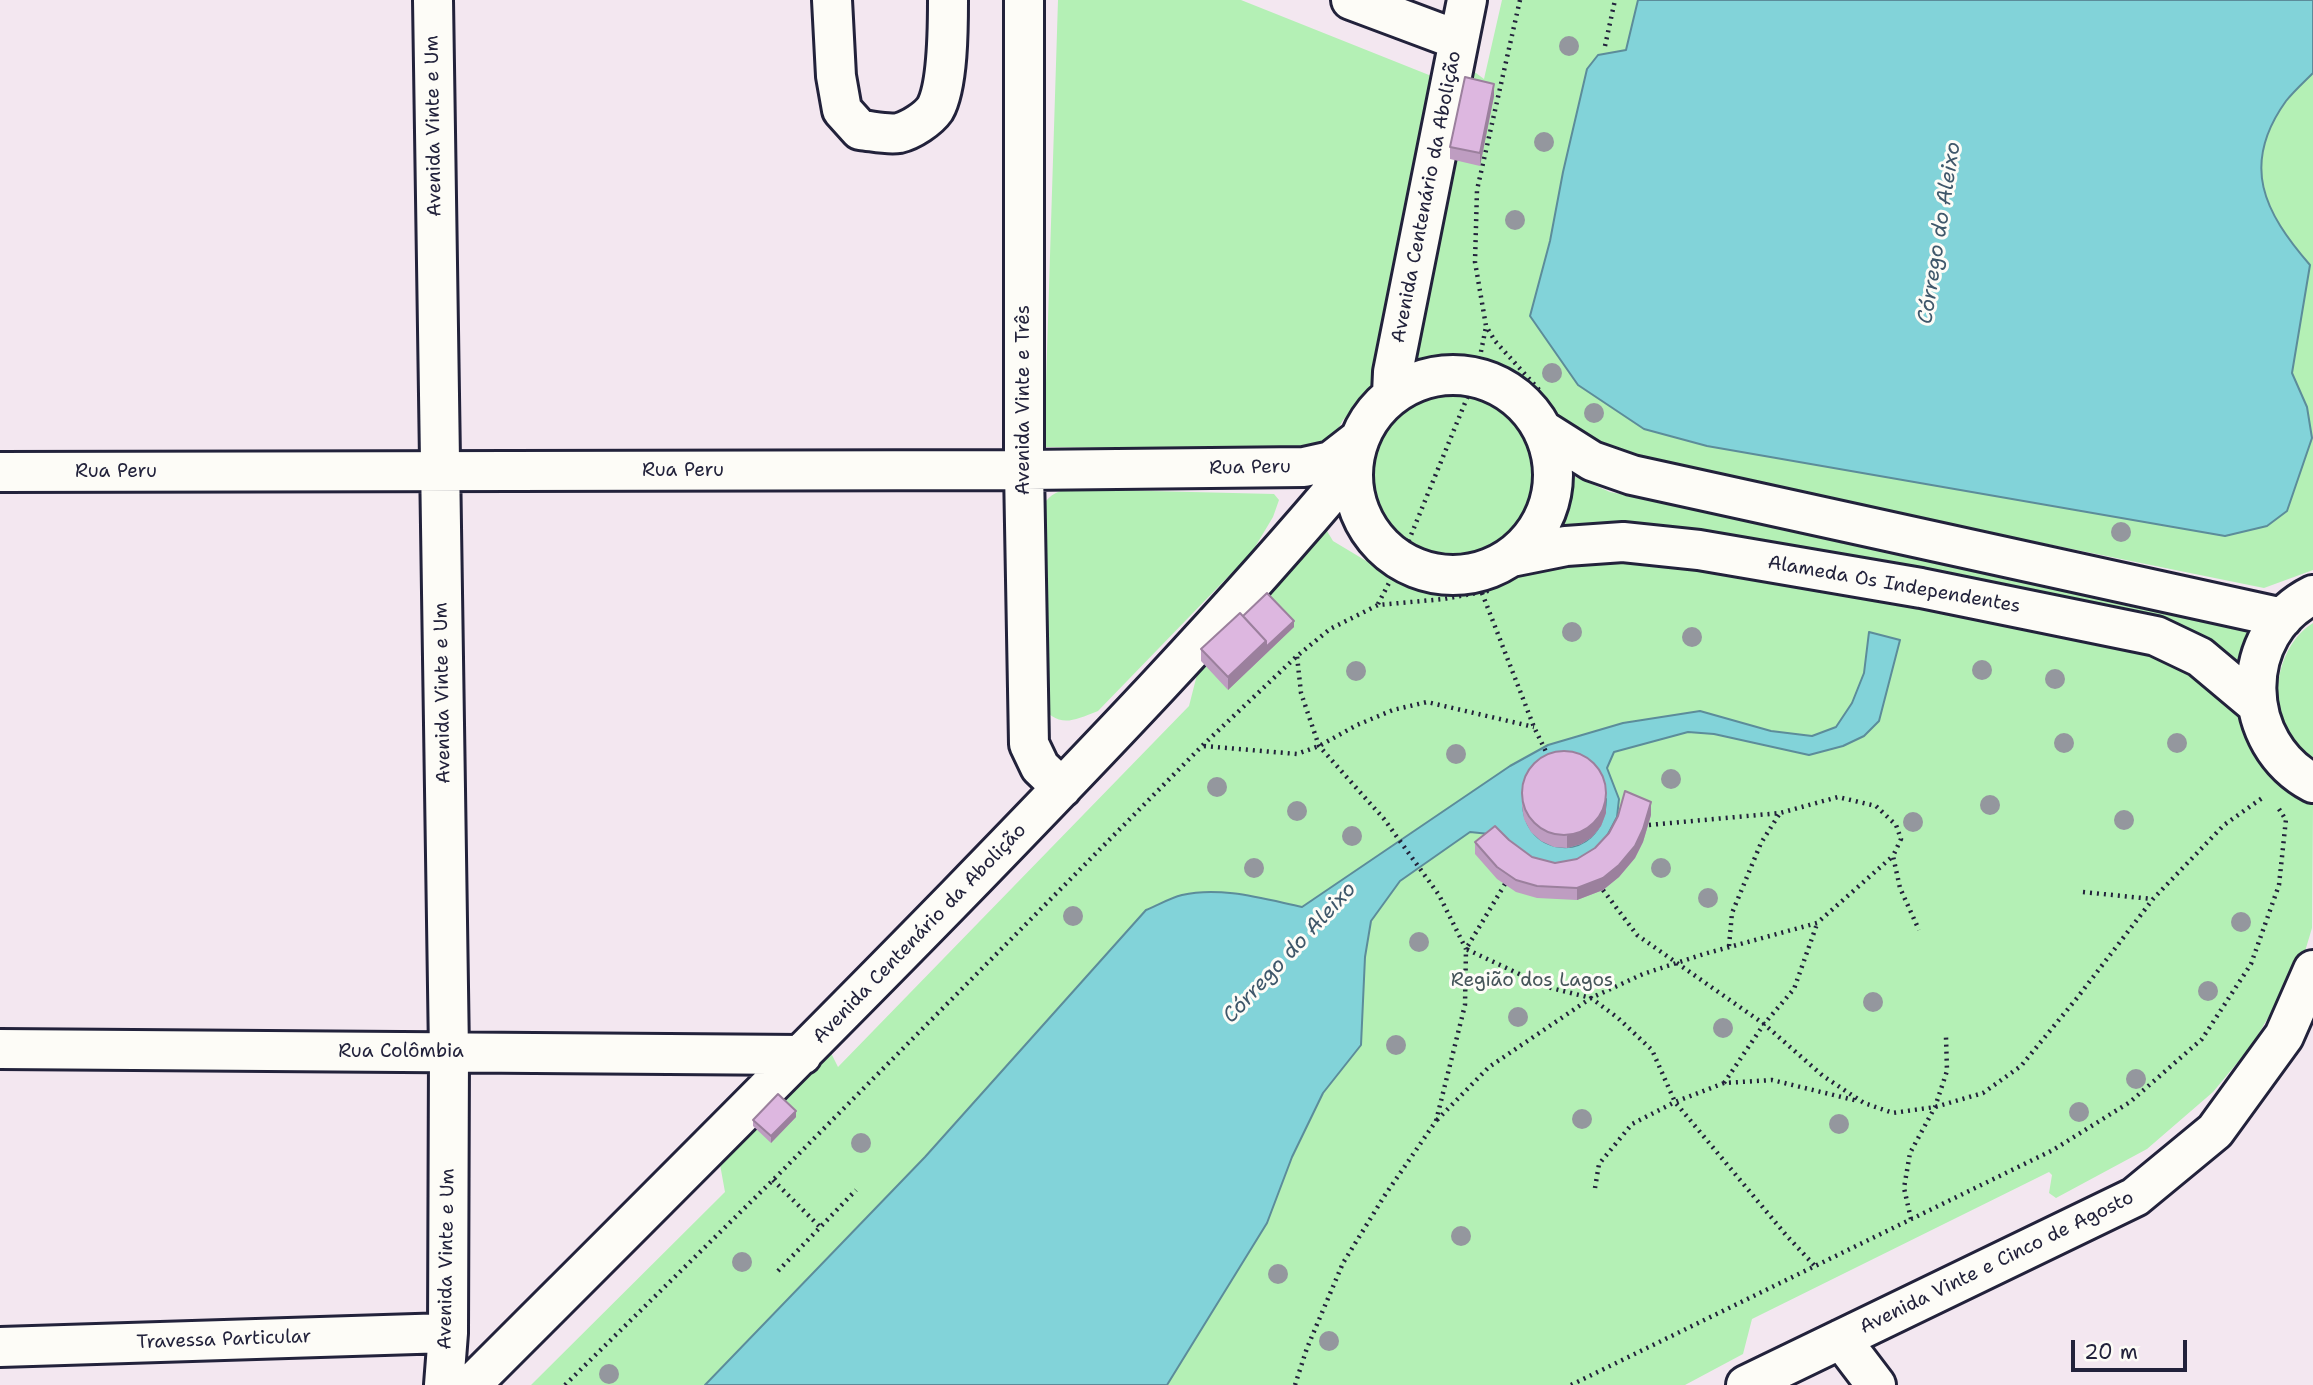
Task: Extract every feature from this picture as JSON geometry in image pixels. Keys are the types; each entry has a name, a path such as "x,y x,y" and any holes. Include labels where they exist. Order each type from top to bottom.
{"street":[{"name":"Avenida Vinte e Um","path":"433,0 449,1052 448,1333 444,1385"},
{"path":"832,0 836,76 842,110 860,130 897,133 915,126 934,110 944,70 948,0"},
{"name":"Avenida Vinte e Três","path":"1024,0 1024,470 1029,744 1040,767 1062,788"},
{"path":"1351,0 1458,40"},
{"name":"Avenida Centenário da Abolição","path":"1392,394 1393,372 1467,0"},
{"path":"1544,412 1552,464 1550,500 1542,522 1503,574 1490,569 1468,575 1444,576 1422,571 1401,562 1382,547 1367,529 1354,495 1356,453 1372,415 1392,394 1418,380 1447,374 1476,376 1504,387 1527,405 1544,412 1592,461 1632,475 2298,606 2266,643 2257,672 2256,704 2269,742 2295,773 2313,783"},
{"name":"Rua Peru","path":"0,472 1304,467 1356,453"},
{"name":"Avenida Centenário da Abolição","path":"471,1385 803,1055 1062,788 1284,550 1356,453"},
{"name":"Alameda Os Independentes","path":"1503,574 1566,545 1623,542 1699,550 1921,587 2156,636 2200,657 2256,704"},
{"name":"Avenida Vinte e Cinco de Agosto","path":"1746,1385 2136,1197 2215,1131 2284,1036 2313,970"},
{"name":"Rua Colômbia","path":"0,1049 803,1055"},
{"name":"Travessa Particular","path":"0,1347 448,1333"},
{"path":"1841,1339 1876,1385"}],"path":[{"path":"1378,605 1401,562 1476,376 1486,326 1475,262 1477,190 1520,0"},
{"path":"1605,46 1615,0"},
{"path":"1486,326 1544,412"},
{"path":"565,1385 773,1180 1203,746 1297,656 1329,629 1378,605 1482,593 1503,574"},
{"path":"1482,593 1534,727 1551,762"},
{"path":"1297,656 1301,694 1319,746 1384,819 1439,895 1466,949 1465,1005 1436,1121"},
{"path":"1203,746 1297,754 1392,710 1427,702 1534,727"},
{"path":"1595,1188 1600,1164 1632,1124 1675,1102 1724,1083 1772,1080 1819,1090 1893,1113 1934,1107 1983,1093 2021,1066 2077,999 2153,899 2224,825 2270,793"},
{"path":"1295,1385 1307,1348 1343,1263 1385,1195 1436,1121 1489,1067 1591,998 1643,974 1729,946 1817,923 1894,856 1901,839 1896,825 1876,806 1838,797 1780,813 1649,824"},
{"path":"1571,1385 2053,1150 2130,1102 2202,1039 2251,964 2279,885 2286,820 2275,802"},
{"path":"1729,946 1732,913 1761,843 1780,813"},
{"path":"1894,856 1900,888 1919,930"},
{"path":"1466,949 1505,884"},
{"path":"1603,890 1637,935 1764,1024 1823,1076 1864,1103"},
{"path":"2083,892 2153,899"},
{"path":"1724,1083 1764,1024 1794,989 1817,923"},
{"path":"1466,949 1547,987 1591,998 1618,1018 1652,1050 1675,1102 1814,1265"},
{"path":"1911,1219 1904,1188 1910,1153 1934,1107 1947,1071 1946,1037"},
{"path":"773,1180 820,1227"},
{"path":"778,1270 856,1190"}],"green space":[{"path":"1058,0 1241,0 1434,77 1378,382 1343,420 1326,450 1044,447"},
{"path":"1502,0 2313,0 2313,570 2264,588 1613,456 1560,427 1514,385 1478,365 1460,359 1440,358 1406,365 1468,67 1484,79"},
{"path":"1454,389 1486,396 1514,414 1532,442 1539,474 1532,506 1514,534 1486,552 1454,559 1422,552 1394,534 1376,506 1369,474 1376,442 1394,414 1422,396"},
{"path":"1564,472 1610,492 2255,619 2241,669 2127,613 1693,528 1645,527 1552,536 1563,505"},
{"path":"1068,489 1274,494 1279,500 1273,517 1252,552 1098,711 1064,720 1051,715 1036,700 1042,509 1052,495"},
{"name":"Região dos Lagos","path":"1324,526 1333,541 1383,571 1422,583 1454,585 1511,567 1567,556 1697,560 2130,648 2195,672 2240,710 2295,790 2313,803 2312,928 2303,958 2252,1045 2213,1092 2147,1149 2056,1198 2049,1193 2052,1175 2049,1172 1752,1319 1743,1354 1685,1385 531,1385 725,1192 719,1159 828,1047 838,1067 1189,706 1201,659"},
{"path":"2313,623 2313,760 2287,731 2278,703 2278,687 2280,672 2292,644 2301,632"}],"water":[{"name":"Córrego do Aleixo","path":"1638,0 2313,0 2313,73 2286,101 2272,124 2264,146 2261,167 2270,207 2280,226 2310,265 2292,373 2307,407 2312,438 2287,511 2267,526 2225,536 1707,446 1644,429 1578,385 1530,316 1550,241 1587,69 1598,55 1626,50"},
{"name":"Córrego do Aleixo","path":"1869,632 1900,640 1879,721 1864,736 1843,746 1809,755 1714,734 1688,732 1614,752 1607,768 1619,799 1617,817 1591,857 1573,865 1536,863 1499,835 1470,832 1400,881 1371,921 1365,957 1361,1045 1323,1093 1292,1157 1267,1223 1167,1385 705,1385 925,1157 1146,910 1182,895 1212,892 1302,907 1510,766 1548,745 1623,723 1700,711 1771,731 1812,736 1836,727 1852,703 1864,673","holes":["1524,792 1606,799 1601,822 1591,837 1576,845 1560,847 1545,842 1532,831 1524,814"]}],"building":[{"path":"1465,77 1494,84 1480,153 1450,147"},
{"path":"1267,593 1294,621 1266,647 1266,641 1243,616"},
{"path":"1240,613 1266,641 1228,677 1201,649"},
{"path":"1564,751 1580,754 1594,763 1603,777 1606,793 1603,809 1594,823 1580,832 1564,835 1548,832 1534,823 1525,809 1522,793 1525,777 1534,763 1548,754"},
{"path":"1625,791 1651,802 1635,846 1619,865 1603,878 1577,888 1537,886 1516,880 1497,867 1475,842 1495,826 1532,857 1555,863 1577,859 1595,848 1609,833 1618,816"},
{"path":"778,1094 796,1111 771,1136 753,1120"}]}
